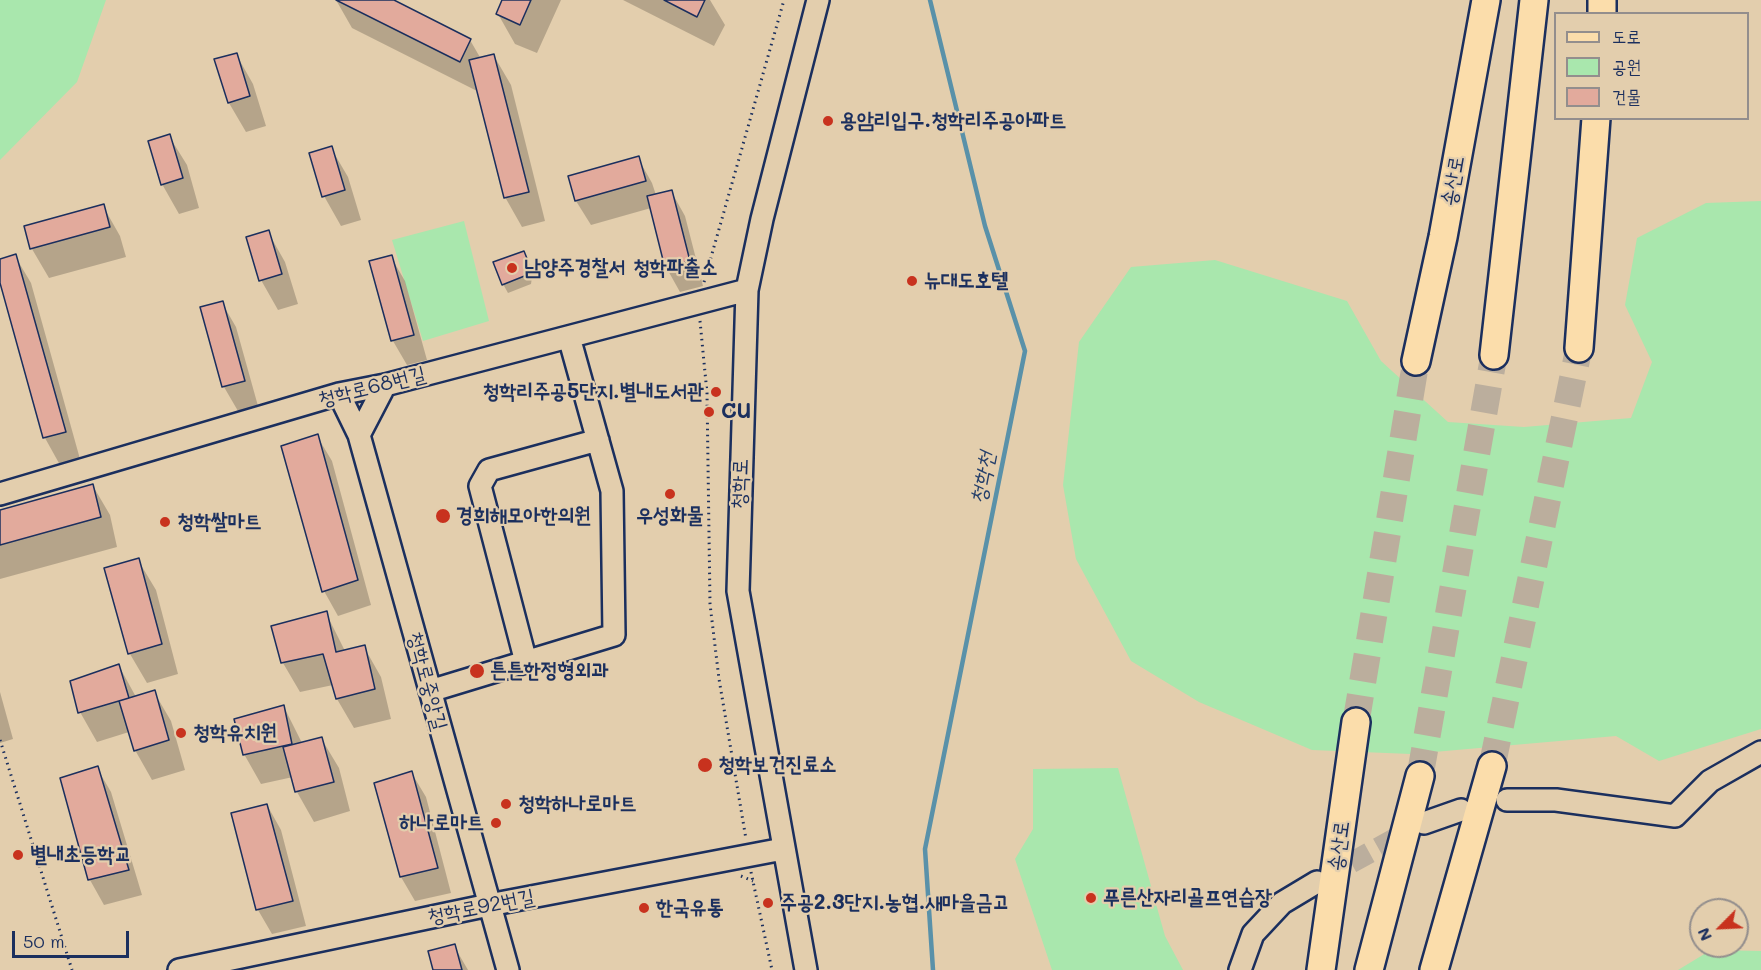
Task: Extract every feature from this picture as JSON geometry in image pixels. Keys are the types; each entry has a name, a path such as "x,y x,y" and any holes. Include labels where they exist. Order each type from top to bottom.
{"main road":[{"name":"송산로","path":"1416,361 1443,237 1486,0"},
{"path":"1494,355 1534,0"},
{"path":"1579,348 1596,120"},
{"name":"송산로","path":"1319,970 1356,722"},
{"path":"1434,970 1492,766"},
{"path":"1369,970 1420,776"}],"street":[{"name":"청학로","path":"806,970 738,591 747,291 762,219 818,0"},
{"name":"청학로68번길","path":"0,495 339,394 385,385 747,291"},
{"path":"430,691 614,635 612,491 569,337"},
{"path":"359,435 385,385"},
{"name":"청학로중앙길","path":"339,394 359,435 508,970"},
{"path":"526,662 480,486 489,470 598,440"},
{"path":"1507,800 1556,800 1675,816 1710,781 1761,752"},
{"path":"1424,823 1461,810"},
{"name":"청학로92번길","path":"179,970 489,905 783,849"},
{"path":"1240,970 1253,934 1282,903 1317,882"}],"path":[{"path":"0,740 72,970"}],"green space":[{"path":"0,0 106,0 77,82 0,160"},
{"path":"1761,201 1761,729 1659,761 1616,736 1411,754 1312,750 1199,702 1131,661 1076,559 1063,485 1079,342 1131,267 1215,260 1347,301 1381,361 1448,422 1524,427 1631,418 1652,362 1625,305 1637,238 1706,203"},
{"path":"464,221 489,321 423,341 392,240"},
{"name":"푸른산자리골프연습장","path":"1118,768 1165,936 1183,970 1052,970 1015,859 1033,829 1033,769"},
{"path":"1749,951 1761,951 1761,970 1678,970 1698,958 1749,958"}],"building":[{"path":"336,0 394,0 471,39 460,62"},
{"path":"502,0 531,0 520,25 496,14"},
{"path":"664,0 705,0 697,17"},
{"path":"237,53 250,96 228,103 214,59"},
{"path":"494,54 529,192 504,198 469,60"},
{"path":"170,134 183,178 161,185 148,141"},
{"path":"332,146 345,190 322,197 309,153"},
{"path":"639,156 646,181 575,201 568,176"},
{"path":"672,190 690,261 665,268 647,196"},
{"path":"104,204 110,227 30,249 24,226"},
{"path":"269,230 282,274 259,281 246,237"},
{"name":"남양주경찰서 청학파출소","path":"524,251 528,261 527,275 502,285 493,262"},
{"path":"16,254 66,432 43,438 0,283 0,259"},
{"path":"392,255 414,335 391,341 369,261"},
{"path":"223,301 245,381 222,387 200,307"},
{"path":"318,434 358,580 322,592 281,446"},
{"path":"93,484 101,517 0,545 0,510"},
{"path":"139,558 162,644 128,654 104,568"},
{"path":"327,611 336,652 365,645 375,689 336,699 323,654 281,663 271,626"},
{"path":"119,664 129,698 78,713 70,681"},
{"path":"155,690 169,740 134,751 119,701"},
{"path":"284,705 292,744 243,755 234,719"},
{"path":"322,737 334,782 295,792 283,747"},
{"path":"98,766 129,870 88,880 60,778"},
{"path":"412,771 438,868 400,877 374,783"},
{"path":"267,804 293,901 256,910 231,813"},
{"path":"455,944 462,970 433,970 428,951"}],"waterway":[{"name":"청학천","path":"930,0 985,226 1025,351 925,849 933,970"}],"tunnel":[{"path":"1492,766 1579,348"},
{"path":"1420,776 1494,355"},
{"path":"1356,722 1416,361"},
{"path":"1324,878 1412,829"}],"place":[{"name":"용암리입구.청학리주공아파트","path":"828,121"},
{"name":"남양주경찰서 청학파출소","path":"512,268"},
{"name":"뉴대도호텔","path":"912,281"},
{"name":"청학리주공5단지.별내도서관","path":"716,392"},
{"name":"CU","path":"709,412"},
{"name":"우성화물","path":"670,494"},
{"name":"경희해모아한의원","path":"443,516"},
{"name":"청학쌀마트","path":"165,522"},
{"name":"튼튼한정형외과","path":"477,671"},
{"name":"청학유치원","path":"181,733"},
{"name":"청학보건진료소","path":"705,765"},
{"name":"청학하나로마트","path":"506,804"},
{"name":"하나로마트","path":"496,823"},
{"name":"별내초등학교","path":"18,855"},
{"name":"푸른산자리골프연습장","path":"1091,898"},
{"name":"주공2.3단지.농협.새마을금고","path":"768,903"},
{"name":"한국유통","path":"644,908"}]}
